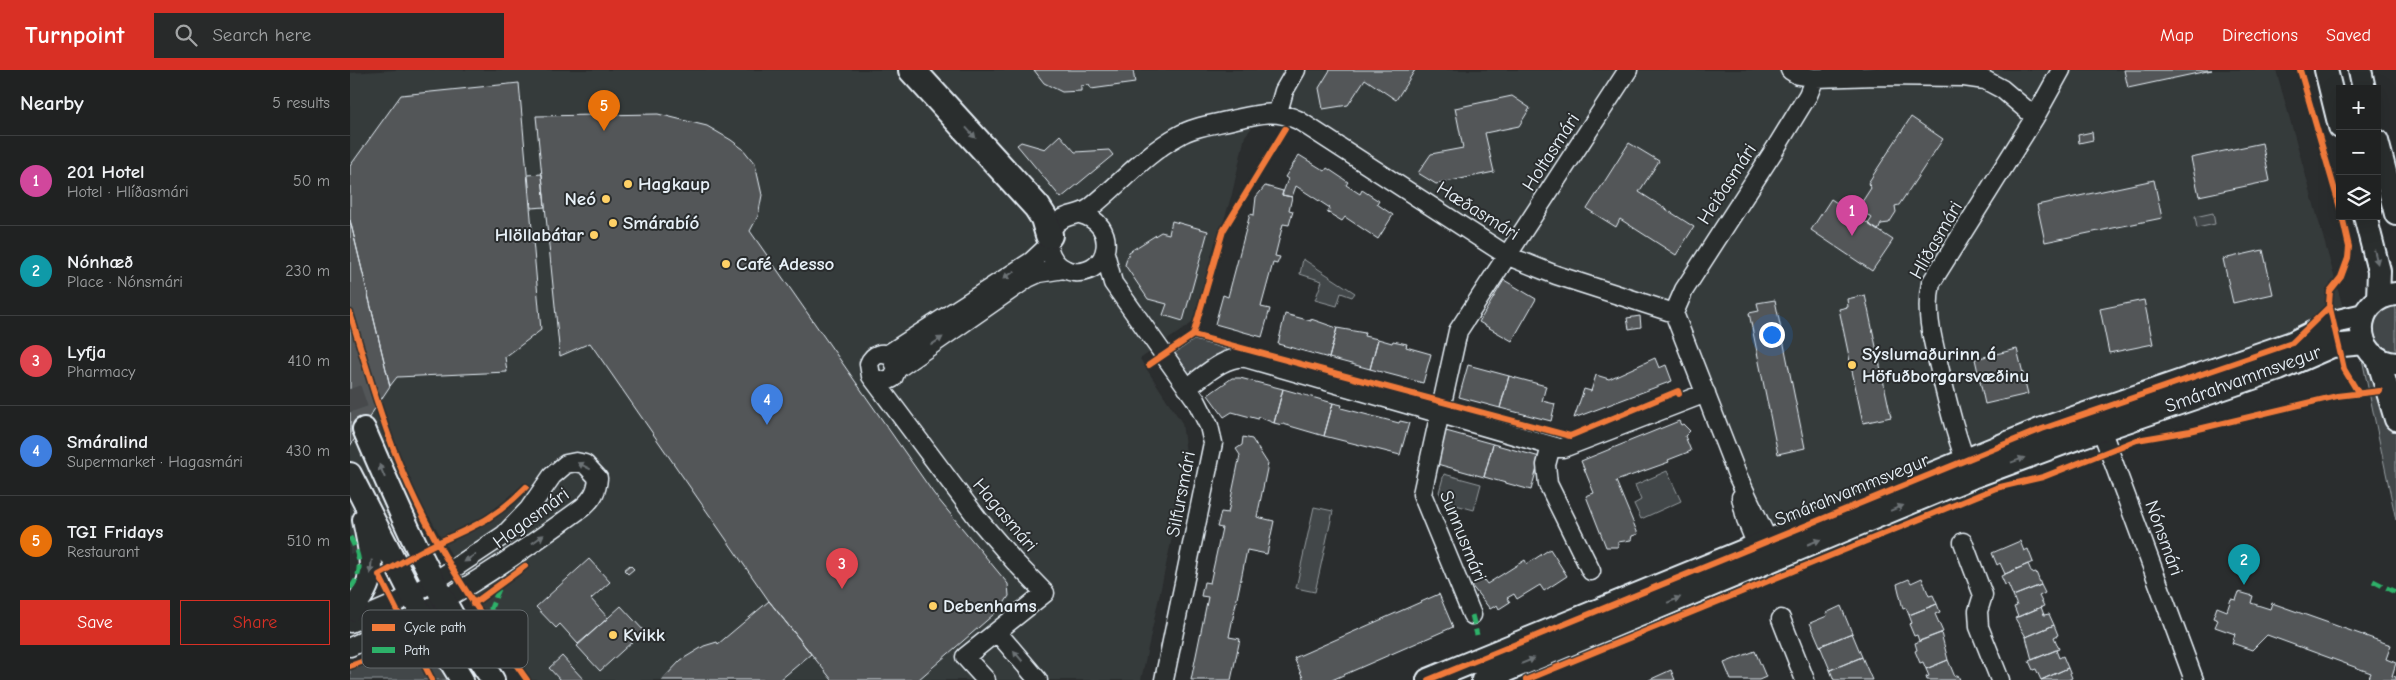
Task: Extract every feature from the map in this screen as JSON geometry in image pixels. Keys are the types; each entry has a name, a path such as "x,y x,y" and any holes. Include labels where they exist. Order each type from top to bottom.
{"highway":[{"path":"912,70 1036,206 1044,218 1049,241"}],"main road":[{"path":"2326,70 2336,111"},
{"path":"2360,70 2363,85"},
{"path":"2381,156 2396,214"},
{"path":"2366,220 2379,271 2379,303 2362,324 2379,355 2396,419"},
{"name":"Smárahvammsvegur","path":"1428,680 1470,672 1968,468 2098,420 2292,343 2334,322 2379,303"},
{"name":"Smárahvammsvegur","path":"2098,420 2279,369 2332,346 2379,355"},
{"path":"364,429 401,514 451,610"},
{"path":"350,474 421,610"},
{"path":"350,610 365,592 372,567 372,554 363,514 363,502"},
{"name":"Smárahvammsvegur","path":"1483,680 1766,551"},
{"path":"455,668 462,680"},
{"path":"486,668 493,680"}],"street":[{"path":"1080,214 1120,184 1153,154 1179,135 1250,116 1278,112 1281,100 1296,70"},
{"name":"Holtasmári","path":"1508,256 1628,70"},
{"path":"1790,70 1798,75 1815,78 1877,76 1964,77 1985,80 2002,89 2035,117"},
{"name":"Hlíðasmári","path":"1968,468 1953,424 1932,334 1928,298 1931,283 2035,117 2061,70"},
{"name":"Heiðasmári","path":"1674,313 1684,290 1775,149 1808,95 1815,78"},
{"name":"Hæðasmári","path":"1278,112 1298,120 1508,256 1556,275 1674,313"},
{"path":"1049,241 1054,260 1064,269 1072,272 1088,270 1101,260 1105,253 1104,231 1107,211 1120,184"},
{"path":"899,411 893,366 878,354 871,360 868,369 873,378 885,382 893,366 1032,261 1049,241 1058,222 1072,214 1080,214 1094,219 1104,231"},
{"name":"Silfursmári","path":"1105,253 1113,283 1187,388 1205,418 1213,443 1164,680"},
{"name":"Sunnusmári","path":"1472,615 1423,500 1422,488 1458,331 1508,256"},
{"path":"893,366 1028,278 1039,273 1064,269"},
{"name":"Silfursmári","path":"1088,270 1113,283"},
{"path":"1674,313 1738,477 1746,519 1766,551"},
{"path":"1187,388 1228,360 1242,357 1563,448 1706,393"},
{"name":"Hagasmári","path":"873,378 972,511 1014,561 1045,593 965,657 986,680"},
{"name":"Nónsmári","path":"2098,420 2194,680"},
{"path":"1551,446 1546,465 1548,484 1591,571"},
{"name":"Hagasmári","path":"576,462 585,464 593,470 598,478 597,488 592,498 584,506 481,579 440,591 529,509 558,470 576,462"},
{"path":"1962,542 1983,595 1978,610 1979,627 2000,680"},
{"path":"408,610 440,591"},
{"path":"396,610 417,604"},
{"path":"1781,618 1805,680"},
{"path":"997,632 1038,680"},
{"path":"350,647 362,639"}],"shaded area":[{"path":"395,70 2276,70 2349,329 2031,445 1770,552 1670,322 1646,312 1547,285 1489,255 1294,125 1272,120 1255,124 1245,136 1232,194 1192,323 1140,359 1182,423 1186,453 1178,510 1141,680 531,680 523,668 528,668 528,610 483,610 429,516 350,554 350,73"},
{"path":"2213,213 2215,224 2197,228 2195,217"},
{"path":"1303,259 1355,293 1352,297 1341,293 1337,306 1315,300 1322,281 1300,274"},
{"path":"2396,301 2396,357 2374,345 2371,321 2375,313"},
{"path":"1194,340 1226,349 1186,376 1172,355"},
{"path":"2362,359 2379,383 2388,403 2396,431 2396,520"},
{"path":"1667,471 1681,501 1641,519 1634,504 1641,500 1635,485"},
{"path":"1444,474 1481,484 1474,510 1445,502 1439,492"},
{"path":"1314,507 1333,511 1315,592 1296,588"},
{"path":"362,660 362,668 446,668 455,680 350,680 350,664"}],"building":[{"path":"1034,70 1133,70 1135,83 1091,89 1089,85 1081,86 1081,91 1062,92 1044,83"},
{"path":"1330,70 1415,70 1396,100 1365,79 1348,105 1323,109 1319,88"},
{"path":"2124,70 2212,70 2128,88"},
{"path":"519,83 541,330 505,357 507,372 397,377 390,386 350,220 350,166 401,95"},
{"path":"1512,96 1530,108 1519,126 1485,133 1494,172 1436,184 1418,173 1431,154 1463,148 1455,108"},
{"path":"658,114 707,126 743,149 755,164 762,195 758,216 750,231 934,494 1008,584 1009,596 1001,608 918,680 832,680 769,601 590,343 560,356 536,116"},
{"path":"1911,117 1943,139 1899,205 1895,206 1896,212 1889,223 1881,224 1878,231 1868,224 1872,218 1858,208 1871,188 1868,183"},
{"path":"2092,132 2093,140 2079,143 2078,135"},
{"path":"1060,135 1075,152 1109,150 1113,155 1061,198 1017,145 1021,142 1045,149"},
{"path":"1629,143 1659,161 1639,192 1694,227 1676,255 1620,219 1616,227 1587,209"},
{"path":"2262,143 2270,181 2199,196 2191,158"},
{"path":"1299,155 1325,171 1327,168 1348,182 1346,185 1360,194 1362,190 1379,201 1377,204 1393,215 1378,239 1345,217 1342,221 1327,212 1330,208 1296,186 1292,197 1282,195 1288,179 1285,177"},
{"path":"542,174 545,207 531,208 528,175"},
{"path":"2154,180 2162,218 2045,242 2037,205"},
{"path":"1265,186 1283,191 1282,195 1292,197 1289,210 1293,211 1289,225 1283,224 1275,256 1280,257 1277,264 1273,263 1261,307 1270,309 1262,337 1215,324 1223,295 1228,297 1250,214 1254,215 1256,197"},
{"path":"1831,199 1893,240 1872,271 1811,230"},
{"path":"350,220 390,386 350,446"},
{"path":"1172,221 1208,231 1183,321 1163,315 1167,304 1148,299 1125,265 1129,252 1161,232 1169,234"},
{"path":"2263,250 2273,294 2233,303 2223,259"},
{"path":"1504,280 1536,299 1512,341 1479,322"},
{"path":"1865,295 1891,417 1863,423 1839,309 1848,307 1847,299"},
{"path":"1775,300 1805,448 1778,454 1749,313 1759,311 1757,303"},
{"path":"2144,300 2153,344 2109,353 2100,309"},
{"path":"1285,314 1311,321 1311,319 1337,328 1329,358 1278,344"},
{"path":"1640,316 1641,327 1629,329 1627,318"},
{"path":"1337,328 1365,333 1364,336 1378,339 1370,369 1329,358"},
{"path":"1378,339 1392,343 1393,341 1407,344 1406,347 1431,354 1423,383 1370,369"},
{"path":"2017,349 2028,394 1985,404 1975,359"},
{"path":"1655,358 1659,368 1666,365 1672,381 1574,418 1584,389 1591,391 1596,375 1609,379"},
{"path":"1468,365 1509,376 1500,408 1459,397"},
{"path":"1509,376 1546,386 1542,401 1555,404 1551,421 1500,408"},
{"path":"1232,378 1240,378 1283,389 1274,423 1259,417 1258,419 1232,412 1224,417 1208,395"},
{"path":"1283,389 1333,403 1324,436 1274,423"},
{"path":"1333,403 1342,405 1341,408 1399,423 1400,421 1409,423 1400,455 1324,436"},
{"path":"1679,421 1681,425 1683,424 1690,431 1685,436 1691,451 1668,460 1669,462 1616,481 1638,534 1632,536 1631,540 1618,542 1618,547 1606,547 1586,496 1594,493 1581,461"},
{"path":"1446,431 1493,444 1484,477 1437,464"},
{"path":"1243,437 1252,439 1268,464 1257,517 1274,521 1267,554 1247,550 1229,637 1240,639 1231,680 1191,680 1208,597 1201,596 1204,582 1210,583 1222,528 1217,527 1221,512 1228,513 1240,455 1236,449 1242,445"},
{"path":"1493,444 1540,457 1531,490 1484,477"},
{"path":"2020,541 2024,551 2028,549 2033,562 2005,574 2000,563 1997,565 1992,553"},
{"path":"1550,549 1567,576 1544,591 1540,585 1517,599 1514,594 1507,598 1510,602 1499,609 1497,605 1490,609 1471,585 1482,577 1487,584 1525,560 1527,564"},
{"path":"589,559 610,582 591,599 608,618 578,644 560,624 556,628 536,607"},
{"path":"2028,564 2032,573 2036,572 2041,585 2013,596 2008,584 2005,585 2001,576"},
{"path":"630,565 634,569 628,574 624,570"},
{"path":"1922,578 1929,596 1933,595 1937,604 1909,615 1906,608 1903,609 1897,584 1909,579 1911,583"},
{"path":"2041,585 2045,593 2039,596 2044,606 2018,617 2014,607 2017,606 2013,596"},
{"path":"2239,592 2253,596 2251,603 2270,609 2272,603 2391,645 2386,659 2396,663 2392,676 2396,677 2396,680 2368,680 2371,673 2267,635 2252,650 2232,643 2235,634 2215,627 2218,620 2213,618 2217,607 2227,611 2231,599 2236,600"},
{"path":"1439,594 1453,627 1332,680 1304,680 1294,658"},
{"path":"769,601 811,654 780,680 662,680 681,660 704,646 717,642 718,644"},
{"path":"1937,604 1940,612 1935,614 1943,632 1919,641 1917,635 1914,636 1909,624 1912,623 1909,615"},
{"path":"621,606 644,631 600,671 577,646"},
{"path":"1841,606 1852,633 1820,646 1810,623 1827,616 1826,613"},
{"path":"2041,607 2044,615 2049,614 2054,625 2026,637 2015,618"},
{"path":"2054,625 2058,635 2054,637 2059,649 2032,660 2026,637"},
{"path":"1852,633 1862,657 1830,670 1820,646"},
{"path":"1941,633 1948,660 1926,669 1923,662 1920,663 1915,651 1917,650 1915,643"},
{"path":"2056,650 2059,658 2063,656 2068,668 2041,680 2036,669 2033,670 2029,661"},
{"path":"1755,651 1766,677 1759,680 1731,680 1724,663"},
{"path":"562,656 584,680 560,680 549,668"},
{"path":"1862,657 1872,680 1834,680 1830,670"},
{"path":"1948,660 1955,677 1958,675 1960,680 1927,680 1926,677 1929,676 1926,669"},
{"path":"2068,668 2072,678 2068,680 2041,680"},
{"path":"1671,670 1675,680 1649,680"}],"tunnel":[{"path":"350,389 364,429"}],"marked path":[{"path":"350,537 359,563 358,576 350,588"},
{"path":"2373,581 2396,594"},
{"path":"491,610 499,589"},
{"path":"1472,615 1477,635"}],"cycle path":[{"path":"2300,70 2336,194"},
{"path":"1193,335 1223,231 1285,129"},
{"path":"2343,220 2349,247 2348,258 2341,277 2330,291 2329,304 2344,369 2359,394"},
{"path":"1428,680 2042,429 2292,343 2330,306"},
{"path":"350,313 390,440 409,488 423,517 479,610"},
{"path":"1149,365 1193,335 1570,436 1678,391 1679,394"},
{"path":"1526,680 1996,488 2043,477 2137,440 2190,431 2337,396 2380,391"},
{"path":"397,610 379,575 424,549 492,516 526,487"},
{"path":"473,604 525,566"},
{"path":"350,666 362,662"},
{"path":"426,668 432,680"},
{"path":"519,668 527,680"}],"place":[{"name":"TGI Fridays","path":"604,131"},
{"name":"Hagkaup","path":"628,184"},
{"name":"Neó","path":"606,199"},
{"name":"Smárabíó","path":"613,223"},
{"name":"Hlöllabátar","path":"594,235"},
{"name":"201 Hotel","path":"1852,236"},
{"name":"Café Adesso","path":"726,264"},
{"name":"Sýslumaðurinn á Höfuðborgarsvæðinu","path":"1852,365"},
{"name":"Smáralind","path":"767,425"},
{"name":"Nónhæð","path":"2244,585"},
{"name":"Lyfja","path":"842,589"},
{"name":"Debenhams","path":"933,606"},
{"name":"Kvikk","path":"613,635"}]}
